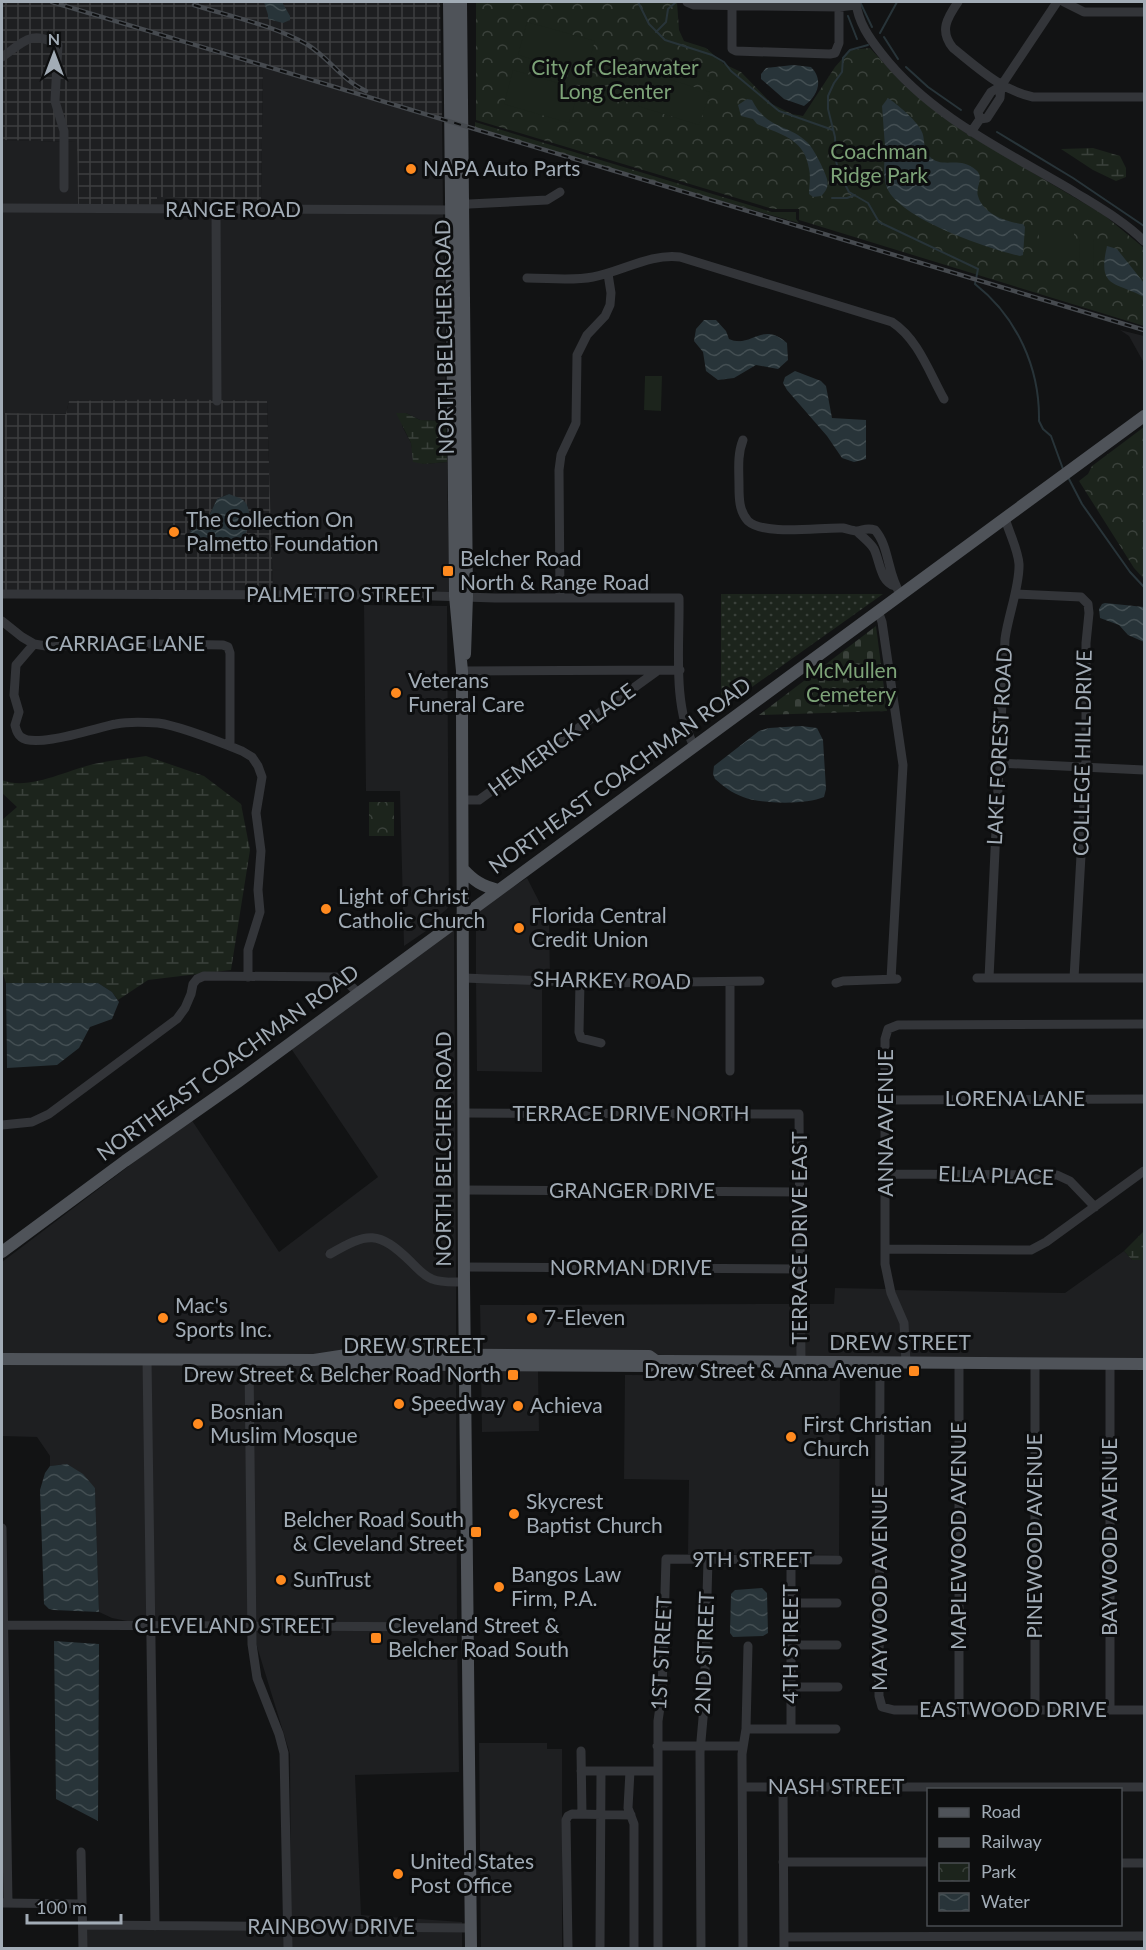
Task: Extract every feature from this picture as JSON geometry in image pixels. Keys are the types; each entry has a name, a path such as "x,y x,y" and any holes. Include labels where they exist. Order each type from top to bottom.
{"main road":[{"name":"NORTH BELCHER ROAD","path":"449,2 458,208"},
{"name":"NORTH BELCHER ROAD","path":"461,2 458,208 464,1282 471,1948"},
{"name":"NORTHEAST COACHMAN ROAD","path":"2,1252 878,611 898,590 1005,518 1144,416"},
{"path":"463,869 472,880 498,890"},
{"name":"DREW STREET","path":"2,1359 314,1360 330,1365 466,1360 649,1366 656,1361 1144,1364"}],"street":[{"path":"687,2 694,5 856,3 860,19 868,35 896,72 938,110 1096,205 1144,241"},
{"path":"958,2 945,22 947,41 1001,86 1017,94 1034,97 1144,97"},
{"path":"972,132 980,119 987,118 1000,98 1001,86 1057,2"},
{"path":"1064,2 1084,12 1144,12"},
{"path":"732,3 732,49 830,54 835,53 839,43 839,4"},
{"path":"2,57 30,38 46,38 58,45 55,101 64,130 64,188"},
{"name":"RANGE ROAD","path":"2,208 458,208 468,204 548,200 560,192"},
{"path":"216,209 218,401"},
{"path":"527,278 590,278 660,257 680,257 892,322 912,339 944,399"},
{"path":"560,598 559,470 561,455 576,423 577,355 586,335 605,316 610,305 611,292 608,274"},
{"path":"743,440 739,449 739,500 742,512 748,521 758,527 772,529 844,528 857,531 871,528 882,540 888,567 898,590"},
{"name":"LAKE FOREST ROAD","path":"989,978 1005,639 1019,573 1019,560 1005,518"},
{"path":"857,531 873,546 884,576 890,585 898,590"},
{"path":"873,546 882,540"},
{"name":"PALMETTO STREET","path":"2,594 679,598 680,670"},
{"name":"COLLEGE HILL DRIVE","path":"1015,594 1081,597 1088,604 1086,768 1074,978"},
{"path":"836,983 894,979 903,765 882,622 878,611"},
{"name":"CARRIAGE LANE","path":"2,621 34,644 52,647 93,643 223,645 228,647 230,653 230,746"},
{"path":"34,644 18,660 14,673 14,695 19,712 15,725 21,737 27,741 67,737 130,722 167,725 230,746 252,757 258,766 262,777 256,813 261,851 258,890 260,912 248,950 248,977"},
{"path":"462,671 680,670 683,719 694,746"},
{"name":"HEMERICK PLACE","path":"463,800 479,800 657,671"},
{"path":"998,763 1144,770"},
{"path":"2,1125 32,1122 49,1114 177,1019 185,1008 196,979 204,976 338,977 346,981 358,993"},
{"name":"SHARKEY ROAD","path":"464,978 580,982 760,981"},
{"path":"977,978 1144,978"},
{"path":"580,982 579,1032 581,1038 601,1043"},
{"path":"730,982 730,1071"},
{"name":"ANNA AVENUE","path":"906,1363 904,1323 887,1277 886,1034 888,1029 898,1025 1144,1024"},
{"name":"LORENA LANE","path":"886,1100 1144,1099"},
{"name":"TERRACE DRIVE NORTH","path":"464,1113 799,1114"},
{"name":"TERRACE DRIVE EAST","path":"799,1114 801,1362"},
{"path":"886,1249 1031,1250 1046,1242 1144,1171"},
{"name":"ELLA PLACE","path":"886,1174 1057,1176 1070,1181 1095,1207"},
{"name":"GRANGER DRIVE","path":"464,1190 800,1192"},
{"path":"330,1254 359,1239 376,1238 397,1248 428,1278 435,1281 464,1282"},
{"name":"NORMAN DRIVE","path":"464,1267 799,1269"},
{"path":"147,1359 155,1926"},
{"path":"249,1360 252,1626 257,1678 284,1753 288,1948"},
{"name":"MAYWOOD AVENUE","path":"880,1362 879,1696 882,1707"},
{"name":"MAPLEWOOD AVENUE","path":"959,1363 959,1710"},
{"name":"PINEWOOD AVENUE","path":"1035,1363 1035,1710"},
{"name":"BAYWOOD AVENUE","path":"1110,1364 1110,1710"},
{"path":"2,1528 5,1903 82,1904"},
{"name":"9TH STREET","path":"666,1559 838,1560"},
{"name":"1ST STREET","path":"658,1948 657,1746 662,1693 666,1559"},
{"name":"2ND STREET","path":"701,1948 701,1746 708,1559"},
{"name":"4TH STREET","path":"791,1560 791,1729"},
{"path":"791,1603 837,1603"},
{"name":"CLEVELAND STREET","path":"3,1625 467,1627"},
{"path":"791,1645 837,1645"},
{"path":"743,1948 742,1787 748,1646"},
{"path":"791,1687 838,1687"},
{"name":"EASTWOOD DRIVE","path":"882,1707 894,1710 1144,1710"},
{"path":"746,1729 836,1729"},
{"path":"657,1746 743,1746"},
{"path":"581,1751 582,1814"},
{"path":"582,1771 658,1772"},
{"path":"600,1948 601,1771"},
{"path":"630,1772 628,1808 634,1824 634,1948"},
{"name":"NASH STREET","path":"742,1787 1144,1787"},
{"path":"783,1787 784,1948"},
{"path":"568,1948 566,1820 568,1816 582,1814 630,1815"},
{"path":"81,1852 83,1948"},
{"path":"783,1862 927,1862"},
{"path":"1122,1863 1144,1863"},
{"name":"RAINBOW DRIVE","path":"82,1925 471,1928"},
{"path":"784,1937 1144,1936"}],"shaded area":[{"path":"2,2 440,2 442,118 263,67 261,200 157,197 157,206 78,205 77,142 2,140"},
{"path":"263,66 442,118 443,206 157,206 156,197 261,199"},
{"path":"2,140 77,142 78,205 2,204"},
{"path":"2,211 213,213 214,400 69,401 66,414 5,413 4,517 2,517"},
{"path":"219,213 443,213 446,421 420,420 406,413 402,426 411,443 413,454 423,464 447,462 449,592 273,591 267,402 221,400"},
{"path":"1120,330 1144,336 1144,363 1129,336"},
{"path":"214,400 215,405 220,404 221,400 267,401 273,591 2,591 5,413 66,414 69,401","holes":["229,494 205,545 194,524 209,516 217,499"]},
{"path":"364,605 447,606 449,905 432,921 426,931 404,946 400,791 366,791"},
{"path":"527,878 549,921 550,978 476,974 476,910"},
{"path":"454,926 456,1278 430,1275 376,1234 358,1235 325,1252 329,1258 360,1242 376,1241 395,1251 420,1275 456,1285 456,1351 314,1357 2,1355 2,1262 191,1119 279,1252 378,1177 290,1047"},
{"path":"476,982 542,984 542,1072 477,1071"},
{"path":"1124,1251 1132,1260 1144,1260 1144,1360 909,1359 907,1322 894,1290 1065,1293"},
{"path":"835,1288 887,1289 901,1324 903,1359 804,1358 803,1304 834,1304"},
{"path":"796,1304 798,1358 481,1351 480,1305"},
{"path":"2,1362 144,1363 148,1622 112,1618 99,1612 95,1488 67,1464 50,1466 50,1456 37,1437 2,1436"},
{"path":"150,1363 246,1363 248,1623 154,1622"},
{"path":"252,1363 314,1364 330,1368 456,1369 457,1623 255,1623"},
{"path":"481,1369 538,1370 539,1431 482,1432"},
{"path":"625,1375 840,1376 839,1555 688,1554 689,1480 624,1479"},
{"path":"255,1630 457,1631 459,1772 355,1775 361,1915 462,1922 462,1924 291,1923 290,1754 255,1640"},
{"path":"479,1743 547,1743 547,1749 562,1749 562,1948 481,1948"},
{"path":"86,1929 284,1930 285,1948 86,1948"},
{"path":"291,1930 462,1931 462,1948 291,1948"}],"green space":[{"path":"476,2 677,2 679,30 684,41 706,48 724,64 741,72 772,104 792,114 803,116 835,67 850,50 870,48 904,85 964,132 1104,215 1144,248 1144,326 799,220 799,209 773,209 476,120"},
{"path":"527,22 595,41 585,74 518,55"},
{"path":"513,70 579,89 569,123 504,104"},
{"path":"649,73 710,92 699,125 638,106"},
{"path":"475,122 772,212 796,212 796,219 799,223 475,130"},
{"path":"1093,148 1120,156 1126,168 1126,177 1116,181 1093,170 1061,149"},
{"path":"1039,225 1074,225 1074,260 1039,260"},
{"path":"1079,239 1094,239 1093,271 1080,271"},
{"path":"645,376 662,376 661,411 644,410"},
{"path":"396,413 406,413 420,420 446,421 447,462 424,464 413,462 411,443"},
{"path":"1144,427 1144,579 1134,568 1079,481 1088,474 1092,466"},
{"path":"721,594 883,594 721,709"},
{"name":"McMullen Cemetery","path":"876,626 887,711 759,715"},
{"path":"146,756 204,776 241,804 250,850 231,970 148,980 118,1000 112,992 98,983 6,983 2,971 2,820 17,807 2,793 2,780 13,783 36,781 107,761"},
{"path":"369,802 394,802 394,836 369,836"},
{"path":"1144,1231 1144,1260 1132,1260 1124,1251"}],"water":[{"path":"264,2 282,2 290,20 283,23 268,19"},
{"path":"793,65 811,67 817,77 816,93 804,106 784,99 761,79 761,74 766,68"},
{"path":"888,98 919,126 929,156 939,162 963,163 976,170 980,176 978,196 985,208 1003,219 1023,224 1025,227 1023,255 988,247 947,231 909,211 895,200 887,188 884,173 882,106"},
{"path":"747,99 752,100 764,116 800,136 810,145 827,179 827,189 821,196 813,197 809,194 810,175 807,159 797,144 757,124 753,119 741,116 738,105"},
{"path":"1107,246 1117,249 1144,283 1144,297 1111,282 1107,277 1104,270"},
{"path":"704,320 716,320 726,331 729,339 737,341 744,341 763,334 778,337 787,343 788,360 778,369 756,365 734,378 718,380 706,371 703,352 694,341 696,329"},
{"path":"795,371 821,381 826,386 832,418 866,420 866,459 854,462 842,458 827,436 787,390 783,383 785,377"},
{"path":"229,494 243,500 248,508 250,517 248,528 243,536 236,542 216,546 206,545 197,540 190,533 193,524 209,516 217,499"},
{"path":"1105,603 1144,607 1144,642 1128,635 1119,625 1100,618 1099,609"},
{"path":"801,726 817,728 823,740 826,789 824,797 784,803 761,801 739,795 715,779 714,766 759,731"},
{"path":"6,983 98,983 112,992 119,1002 112,1019 90,1027 79,1048 57,1065 7,1068"},
{"path":"67,1464 83,1474 95,1488 99,1612 54,1610 44,1604 40,1490 45,1473 50,1466"},
{"path":"762,1588 767,1593 768,1633 763,1636 733,1637 730,1633 731,1594 735,1590"},
{"path":"54,1641 99,1644 98,1821 56,1799"}],"waterway":[{"path":"638,2 649,24 665,40 712,55 724,62 731,71 779,111 833,130"},
{"path":"656,32 666,22 668,9 676,2"},
{"path":"860,2 872,27"},
{"path":"880,33 897,2"},
{"path":"848,16 857,39"},
{"path":"884,37 898,59"},
{"path":"868,45 850,50 843,58 842,72 828,96 828,109 835,137 839,173 849,192 868,203 879,222 978,269 975,284 1003,312 1023,345 1035,382 1039,421 1043,429 1051,436 1063,469"},
{"path":"906,67 928,87 961,110"},
{"path":"997,132 1073,178 1144,226"},
{"path":"832,198 847,198 855,195"},
{"path":"1068,477 1082,504 1130,572 1144,587"}],"railway":[{"path":"52,2 1144,330"},
{"path":"194,5 295,38 316,50 350,81 366,91"}],"place":[{"name":"NAPA Auto Parts","path":"411,169"},
{"name":"The Collection On Palmetto Foundation","path":"174,532"},
{"name":"Belcher Road North & Range Road","path":"448,571"},
{"name":"Veterans Funeral Care","path":"396,693"},
{"name":"Light of Christ Catholic Church","path":"326,909"},
{"name":"Florida Central Credit Union","path":"519,928"},
{"name":"Mac's Sports Inc.","path":"163,1318"},
{"name":"7-Eleven","path":"532,1318"},
{"name":"Drew Street & Anna Avenue","path":"914,1371"},
{"name":"Drew Street & Belcher Road North","path":"513,1375"},
{"name":"Speedway","path":"399,1404"},
{"name":"Achieva","path":"518,1406"},
{"name":"Bosnian Muslim Mosque","path":"198,1424"},
{"name":"First Christian Church","path":"791,1437"},
{"name":"Skycrest Baptist Church","path":"514,1514"},
{"name":"Belcher Road South & Cleveland Street","path":"476,1532"},
{"name":"SunTrust","path":"281,1580"},
{"name":"Bangos Law Firm, P.A.","path":"499,1587"},
{"name":"Cleveland Street & Belcher Road South","path":"376,1638"},
{"name":"United States Post Office","path":"398,1874"}],"park label":[{"name":"City of Clearwater Long Center","path":"615,80"},
{"name":"Coachman Ridge Park","path":"879,164"}]}
